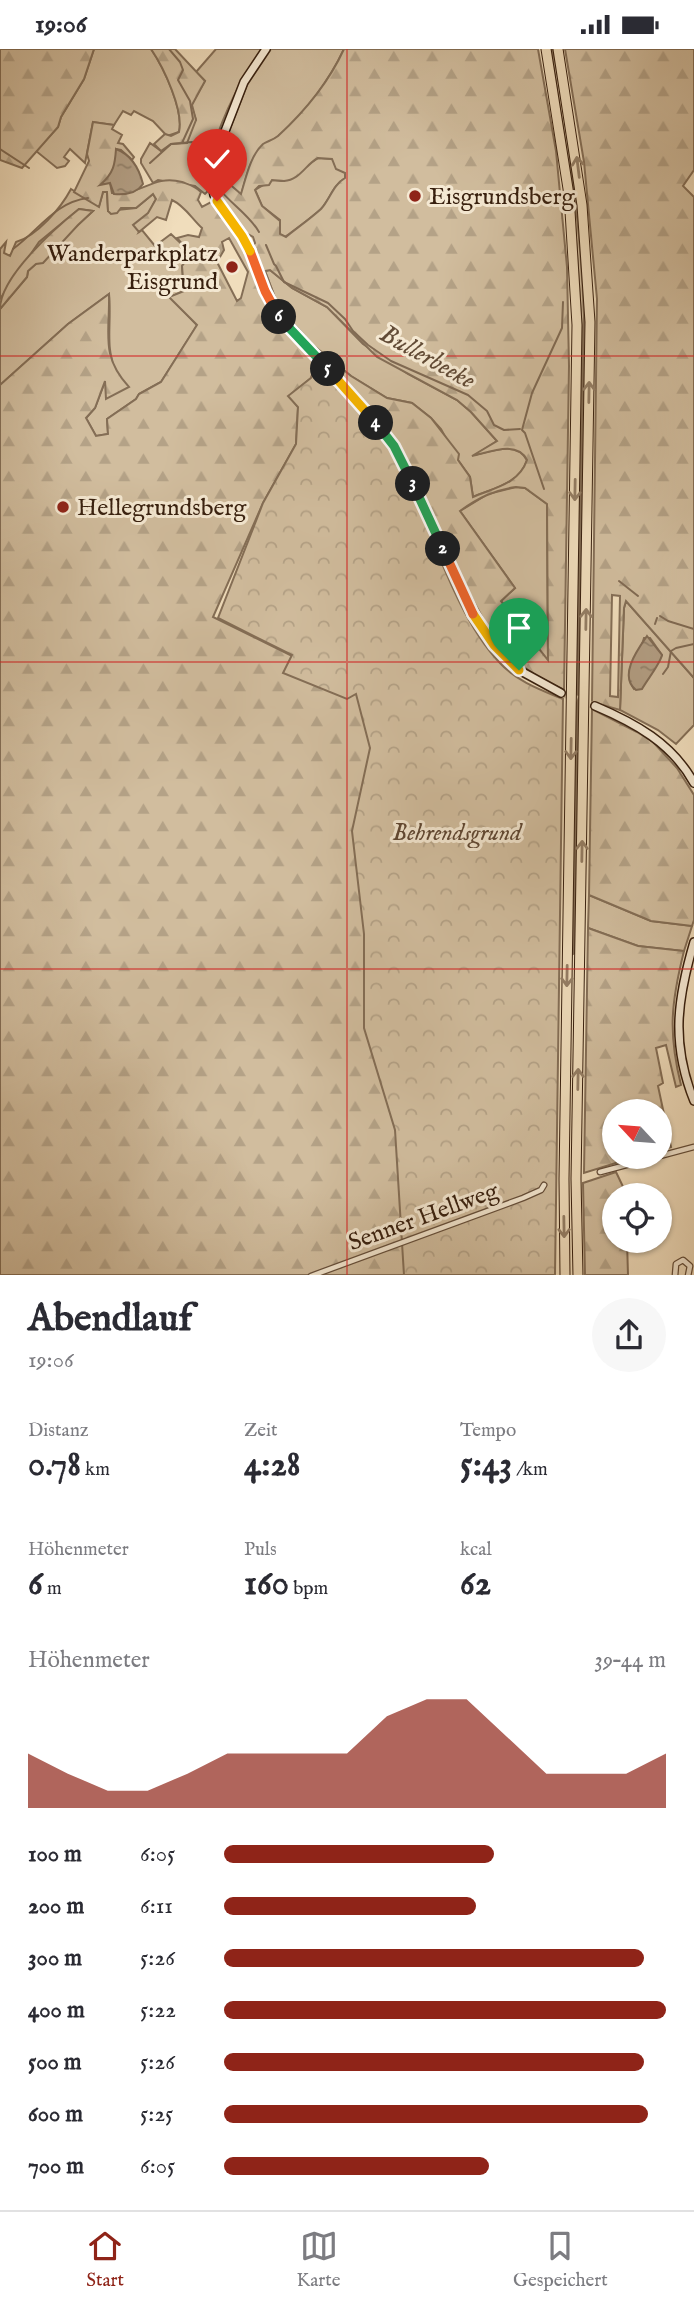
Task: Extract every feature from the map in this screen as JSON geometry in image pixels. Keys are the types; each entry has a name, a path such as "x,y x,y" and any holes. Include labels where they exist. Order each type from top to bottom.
{"highway":[{"path":"546,49 566,170 576,285 565,1275"},
{"path":"558,49 578,166 589,299 576,1179 578,1275"}],"main road":[{"path":"266,49 244,82 215,157 211,172 214,195 246,242 279,318 357,401 394,446 466,599 488,639 519,670 561,693"},
{"path":"594,706 636,725 657,739 682,763 694,783"},
{"path":"694,942 681,994 677,1029 681,1063 694,1101"}],"street":[{"path":"600,1173 694,1147"},
{"name":"Senner Hellweg","path":"314,1275 523,1198 541,1190 544,1185"},
{"path":"674,1275 676,1264 683,1261 690,1266 688,1275"}],"green space":[{"path":"0,49 94,49 84,79 61,117 58,127 22,168 0,160"},
{"path":"94,49 151,49 162,67 176,102 179,132 167,136 153,121 134,111 131,115 123,111 114,125 93,122 85,163 70,149 64,157 69,161 65,166 57,168 36,151 58,127 61,117 84,79"},
{"path":"151,49 175,49 205,81 192,105 196,120 187,143 171,144 161,151 154,144 165,134 171,136 179,132 180,123 172,90"},
{"path":"216,49 262,49 237,90 218,134 208,165 207,192 205,194 195,186 158,180 153,183 141,159 150,143 161,151 196,120 191,105 205,81 196,72"},
{"path":"271,49 344,49 305,109 276,138 258,151 241,195 220,176 219,157 247,85"},
{"path":"344,49 538,49 556,151 567,267 569,366 564,690 520,664 492,635 467,589 398,443 362,400 282,315 267,289 252,247 255,243 253,237 234,220 222,203 215,186 219,157 220,176 241,194 249,168 259,149 278,136 297,117 338,62","holes":["318,158 332,159 336,169 345,173 345,178 337,184 321,209 286,237 280,234 280,221 262,206 255,190 259,186 269,185 272,180 294,178","270,270 292,288 327,307 377,357 457,400 497,441 472,456 495,450 517,450 527,460 518,475 505,484 473,497 470,477 458,460 459,454 431,418 412,403 387,398 351,376 314,346 279,308 265,271","525,488 547,504 548,660 501,601 515,588 460,511 500,490"]},
{"path":"551,49 569,149 580,249 584,317 573,954 582,329 573,192"},
{"path":"565,49 694,49 694,170 683,186 694,197 694,678 626,601 620,710 592,702 597,299 584,162","holes":["612,595 620,596 618,697 610,696"]},
{"path":"93,122 114,125 112,129 122,135 118,143 123,144 134,157 132,160 116,149 116,165 106,182 110,183 112,193 131,192 154,183 172,180 199,190 201,192 198,200 202,207 213,201 241,243 270,313 316,364 311,378 289,396 298,407 296,444 263,503 213,617 359,689 373,748 426,1275 0,1275 0,385 68,324 109,294 110,354 120,376 129,387 106,399 105,381 95,408 86,418 96,436 108,434 107,419 139,394 161,382 197,325 169,297 184,291 182,266 191,254 177,238 188,235 199,237 202,228 185,209 172,200 166,220 157,217 139,232 133,225 148,213 156,199 153,194 136,208 121,208 117,213 111,214 108,211 107,192 103,192 99,207 74,192 89,161 87,154","holes":["229,238 248,272 241,298 237,301 217,262 224,250 222,242"]},
{"path":"318,158 332,159 346,172 345,178 337,184 321,209 285,237 280,234 280,220 262,206 255,190 272,180 284,181"},
{"path":"71,189 99,206 103,192 107,192 108,211 136,208 153,194 156,199 139,232 142,230 155,246 171,234 191,253 182,266 184,291 170,297 197,325 161,382 139,394 107,419 108,434 96,436 86,418 95,408 106,379 117,374 110,345 109,294 68,324 0,385 0,309 27,277 28,271 93,211 79,209 39,242 0,299 0,249 6,242 4,253 10,256 16,242 32,234 48,220"},
{"path":"79,209 93,211 43,263 36,264 28,271 27,277 0,309 2,296 9,283 30,254"},
{"path":"270,270 292,288 327,307 363,344 408,374 457,400 497,441 475,455 504,449 517,451 527,460 518,475 505,484 473,497 470,477 441,429 412,403 387,398 351,376 314,346 279,308 265,271"},
{"name":"Behrendsgrund","path":"316,364 361,411 390,449 410,487 455,593 483,642 513,675 563,699 555,1275 404,1275 395,1130 364,1028 364,934 352,831 370,748 356,694 347,699 283,673 292,655 218,618 263,503 296,444 298,407 288,396 311,378"},
{"path":"516,487 525,488 547,504 548,661 501,601 515,588 460,511 488,494"},
{"path":"626,601 694,678 694,725 676,744 658,730 620,710","holes":["644,638 650,638 662,655 645,683 634,689 630,668"]},
{"path":"592,709 653,742 677,768 694,795 692,926 651,921 589,895"},
{"path":"589,895 651,921 692,926 684,951 638,946 588,928"},
{"path":"588,928 638,946 684,951 673,1018 674,1049 681,1085 676,1087 666,1045 656,1048 663,1083 658,1086 661,1099 602,1099 602,1167 584,1173"},
{"path":"616,1172 621,1183 602,1183 602,1253 627,1253 628,1275 585,1275 583,1183"}],"water":[{"path":"116,149 131,158 143,184 126,194 114,194 110,183 100,185 113,168"},
{"path":"647,636 662,655 642,689 636,690 631,684 629,670"}],"waterway":[{"name":"Bullerbeeke","path":"169,49 183,70 178,80 190,101 193,119 182,143"},
{"name":"Bullerbeeke","path":"150,163 171,144 192,142 206,152 202,162 202,181"},
{"name":"Bullerbeeke","path":"0,149 29,168"},
{"name":"Bullerbeeke","path":"216,185 259,232"},
{"name":"Bullerbeeke","path":"13,249 57,211 88,198"},
{"name":"Bullerbeeke","path":"266,245 284,282 328,303 368,345 391,361 468,395 487,411 494,425 504,430 520,429"},
{"path":"544,489 522,430 532,393 562,328 563,302"},
{"name":"Bullerbeeke","path":"619,581 638,596"},
{"name":"Bullerbeeke","path":"660,616 694,629"},
{"path":"655,624 657,618"},
{"path":"663,674 668,667 671,651 694,644"}],"tunnel":[{"path":"561,693 595,706"}],"place":[{"name":"Eisgrundsberg","path":"415,196"},
{"name":"Wanderparkplatz Eisgrund","path":"232,267"},
{"name":"Hellegrundsberg","path":"63,507"}],"route":[{"path":"217,201 246,242 279,318 375,421 394,446 476,619 488,639 519,670"}]}
